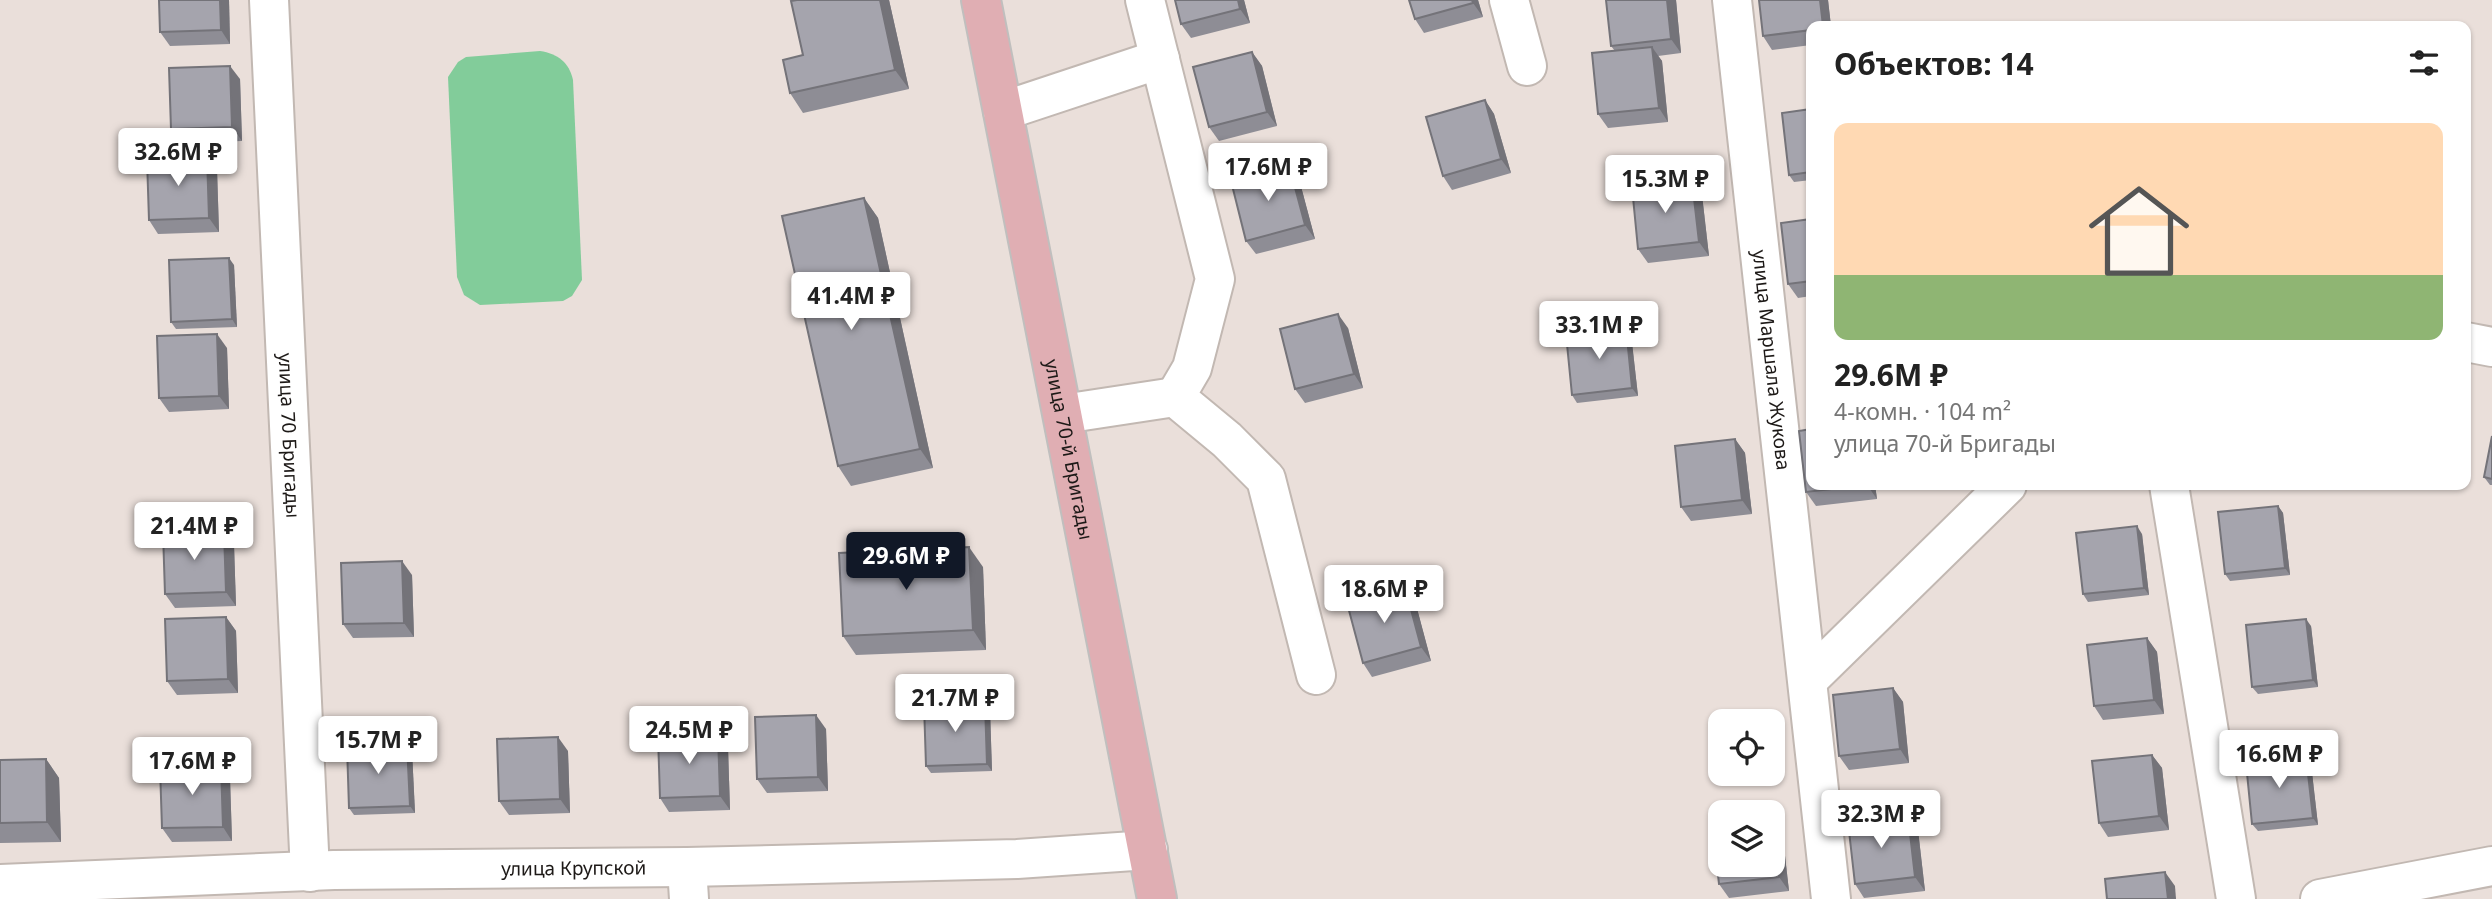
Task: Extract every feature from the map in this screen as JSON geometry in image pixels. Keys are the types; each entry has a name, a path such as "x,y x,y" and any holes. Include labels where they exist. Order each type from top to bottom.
{"main road":[{"name":"улица 70-й Бригады","path":"981,0 1157,899"}],"street":[{"name":"улица 70 Бригады","path":"269,0 326,880"},
{"path":"1145,0 1214,279 1192,368 1175,397"},
{"path":"1509,0 1527,66"},
{"name":"улица Маршала Жукова","path":"1732,0 1830,899"},
{"path":"1003,111 1160,60"},
{"path":"2471,343 2492,347"},
{"path":"1063,414 1175,397 1227,440 1266,479 1316,675"},
{"path":"1808,680 2002,490"},
{"path":"2170,490 2236,899"},
{"name":"улица Крупской","path":"0,884 326,880 688,883 1148,850"},
{"path":"2320,899 2492,866"}],"green space":[{"path":"540,51 562,60 569,68 573,80 582,280 572,296 563,301 480,305 464,295 457,277 448,77 458,62 466,57"}],"building":[{"path":"159,0 220,0 221,30 160,32"},
{"path":"880,0 895,70 790,93 783,60 803,55 791,1"},
{"path":"1175,0 1238,0 1240,9 1181,24"},
{"path":"1409,0 1472,0 1473,3 1415,19"},
{"path":"1606,0 1667,0 1671,39 1611,46"},
{"path":"1759,0 1820,0 1822,21 1806,21 1806,31 1763,36"},
{"path":"1652,47 1659,108 1598,114 1592,53"},
{"path":"1252,52 1267,112 1209,127 1193,67"},
{"path":"230,66 232,127 171,129 169,68"},
{"path":"1485,100 1501,159 1443,176 1426,117"},
{"path":"1806,110 1806,173 1789,175 1782,113"},
{"path":"207,156 209,218 149,220 147,159"},
{"path":"1289,165 1305,225 1246,241 1231,181"},
{"path":"1692,181 1699,242 1638,249 1632,187"},
{"path":"864,198 920,449 838,466 782,216"},
{"path":"1806,220 1806,282 1788,284 1781,223"},
{"path":"229,258 232,319 171,322 169,260"},
{"path":"1338,314 1354,374 1295,389 1280,329"},
{"path":"1626,327 1632,388 1572,395 1566,334"},
{"path":"217,334 219,396 159,398 157,336"},
{"path":"1806,430 1806,490 1823,490 1806,492 1799,431"},
{"path":"2492,436 2492,479 2484,477"},
{"path":"1735,439 1742,500 1681,507 1675,446"},
{"path":"2278,506 2285,568 2225,574 2218,512"},
{"path":"2137,526 2144,588 2083,594 2076,533"},
{"path":"224,531 226,592 165,594 163,532"},
{"path":"969,547 973,630 843,636 839,553"},
{"path":"402,561 404,623 343,624 341,563"},
{"path":"1405,587 1421,647 1363,663 1347,603"},
{"path":"226,617 228,679 167,681 165,619"},
{"path":"2306,619 2313,680 2252,687 2246,625"},
{"path":"2147,638 2154,700 2094,706 2087,645"},
{"path":"1893,688 1900,749 1839,756 1833,695"},
{"path":"985,703 987,764 926,766 924,704"},
{"path":"816,715 818,777 757,779 755,717"},
{"path":"718,734 720,796 660,798 658,736"},
{"path":"558,737 560,799 499,801 497,739"},
{"path":"407,744 410,806 349,808 347,746"},
{"path":"2152,755 2159,816 2099,823 2092,761"},
{"path":"2306,756 2313,818 2252,824 2246,763"},
{"path":"46,759 47,822 0,823 0,760"},
{"path":"221,765 223,827 162,828 160,767"},
{"path":"1908,816 1915,877 1855,884 1848,822"},
{"path":"2165,872 2168,899 2107,899 2105,879"},
{"path":"1718,877 1779,877 1719,884"}]}
